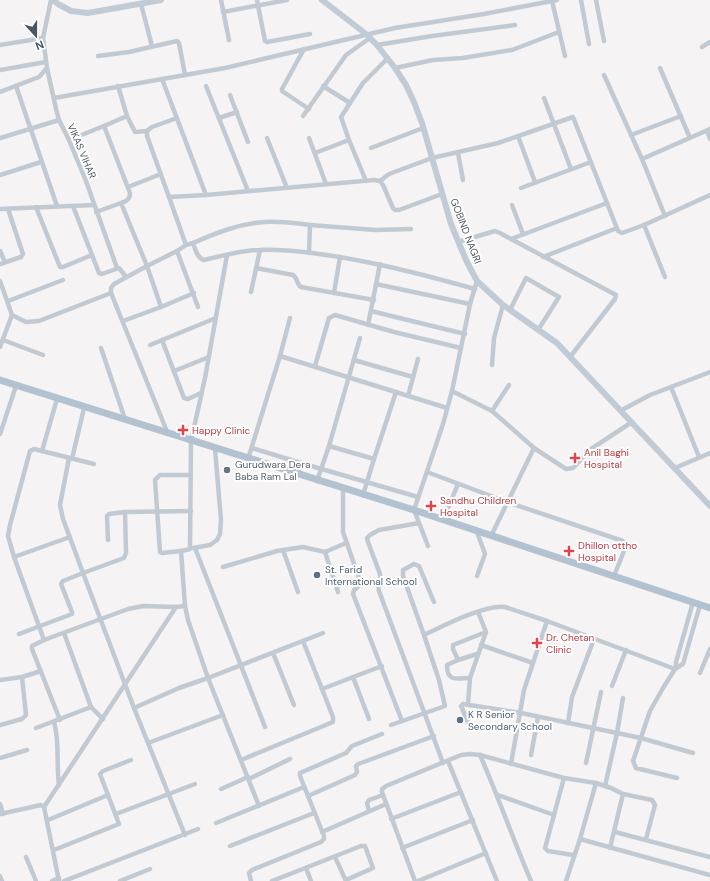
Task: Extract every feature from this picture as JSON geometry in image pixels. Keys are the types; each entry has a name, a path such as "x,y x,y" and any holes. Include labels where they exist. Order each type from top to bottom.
{"main road":[{"path":"0,380 84,408 125,419 215,449 414,510 710,608"}],"street":[{"path":"52,0 71,11 88,13 157,0"},
{"name":"VIKAS VIHAR","path":"52,0 43,38 47,68 59,120 86,181 117,268"},
{"path":"221,0 229,40"},
{"path":"223,12 258,3 287,0"},
{"name":"GOBIND NAGRI","path":"322,0 368,36 377,45 395,68 414,102 424,128 442,194 458,242 468,266 477,281 510,310 557,344 710,506"},
{"path":"54,98 224,68 368,36 395,28 484,14 554,0 559,32 565,56"},
{"path":"581,0 589,44"},
{"path":"596,0 604,41"},
{"path":"258,3 265,41 267,42 310,34"},
{"path":"141,4 152,46"},
{"path":"377,45 515,25"},
{"path":"395,68 433,60 464,58 506,51 559,32"},
{"path":"303,116 346,55 368,36"},
{"path":"0,45 43,38"},
{"path":"98,56 130,52 176,41 178,42 186,75"},
{"path":"702,47 710,42"},
{"path":"304,49 282,91 309,109"},
{"path":"366,181 348,140 341,117 363,83 388,58"},
{"path":"0,70 46,62"},
{"path":"0,92 39,78 47,68"},
{"path":"660,68 690,138"},
{"path":"604,75 642,159 665,216"},
{"path":"162,79 206,195"},
{"path":"16,86 57,206"},
{"path":"118,86 127,116 135,132 147,131 152,127 177,118"},
{"path":"206,86 248,191"},
{"path":"324,86 350,103"},
{"path":"230,95 248,142"},
{"path":"544,98 571,169"},
{"path":"219,118 237,112"},
{"path":"69,140 127,116"},
{"path":"631,135 681,116"},
{"path":"169,197 380,181 389,174 432,158 518,136 573,117 620,233 644,225 710,195"},
{"path":"0,138 59,120"},
{"path":"96,212 121,203 130,197 128,187 104,126"},
{"path":"371,148 424,128"},
{"path":"642,159 708,130 710,139"},
{"path":"147,131 147,136 186,245"},
{"path":"518,136 535,182"},
{"path":"268,138 287,188"},
{"path":"309,138 326,184"},
{"path":"315,153 348,140"},
{"path":"458,152 463,180"},
{"path":"0,175 41,162"},
{"path":"521,188 591,162"},
{"path":"128,187 160,174"},
{"path":"380,181 383,184 395,210 399,210 442,194"},
{"path":"121,203 147,266 161,307"},
{"path":"511,239 607,204"},
{"path":"0,209 94,205"},
{"path":"512,205 523,234"},
{"path":"73,206 100,274 117,268 122,270 126,277"},
{"path":"36,207 60,267 92,255"},
{"path":"0,251 2,263 21,257 23,254 8,209"},
{"path":"168,434 112,293 111,288 114,284 186,245 226,229 245,224 264,222 310,224 376,230 411,229"},
{"path":"309,253 310,224"},
{"path":"644,225 665,277"},
{"path":"543,257 617,228"},
{"path":"458,242 495,232 500,233 616,295 615,299 570,357"},
{"path":"193,242 200,259 204,260 260,250 280,250 340,257 380,264 475,288"},
{"path":"251,292 260,250"},
{"path":"177,251 198,307"},
{"path":"226,255 209,357 191,441 191,511 193,549 265,727"},
{"path":"334,293 340,257"},
{"path":"368,325 380,264"},
{"path":"256,268 293,275 301,287 374,300"},
{"path":"510,310 526,278 559,297 538,330"},
{"path":"8,301 64,280"},
{"path":"0,281 12,315 0,348"},
{"path":"428,546 414,510 448,408 465,334 470,304 477,281"},
{"path":"376,284 470,304"},
{"path":"12,315 26,322 39,321 112,293"},
{"path":"123,321 194,293"},
{"path":"492,365 494,338 503,304"},
{"path":"371,311 465,334"},
{"path":"315,366 329,318 335,315 368,325 461,348"},
{"path":"150,345 216,318"},
{"path":"248,459 280,356 290,318"},
{"path":"317,481 330,446 360,338"},
{"path":"3,340 43,354"},
{"path":"162,340 184,398 188,399 201,393"},
{"path":"101,348 125,419"},
{"path":"280,356 448,408"},
{"path":"174,371 209,357"},
{"path":"408,396 418,359"},
{"path":"354,360 413,377"},
{"path":"620,411 650,395 710,372"},
{"path":"492,411 509,385"},
{"path":"0,434 16,386"},
{"path":"671,387 700,457"},
{"path":"452,391 492,411 534,448 566,469 573,468 591,449 632,422"},
{"path":"363,495 396,392"},
{"path":"42,451 57,399"},
{"path":"84,408 70,458 60,505 63,519 134,708 185,835"},
{"path":"330,446 374,458"},
{"path":"252,448 322,470 418,497"},
{"path":"491,536 534,448"},
{"path":"44,640 8,536 30,451 34,449 94,464"},
{"path":"191,476 160,475 155,480 160,552 162,553 182,551 210,545 217,540 220,534 221,520 215,449"},
{"path":"675,468 710,453"},
{"path":"298,474 301,463"},
{"path":"427,472 507,502 625,542 626,546 614,576"},
{"path":"443,520 458,484"},
{"path":"343,489 343,532 360,581 360,586 354,590 353,594 402,721"},
{"path":"108,540 107,516 112,513 191,511"},
{"path":"20,634 72,614 62,584 63,581 124,558 126,553 125,512"},
{"path":"418,523 380,530 367,538 380,574 378,583 379,591 425,713 434,736 461,792 497,881"},
{"path":"477,532 485,554 477,576"},
{"path":"14,557 70,537"},
{"path":"222,567 284,550 303,547 325,552 346,543"},
{"path":"284,550 298,592"},
{"path":"182,551 185,606 188,620 208,678 259,806"},
{"path":"325,552 338,592"},
{"path":"391,725 444,707 445,705 439,680 403,576 403,570 414,564 419,566 434,602"},
{"path":"676,669 676,662 693,602"},
{"path":"677,778 634,766 633,761 650,711 676,669 683,664 700,605"},
{"path":"60,720 32,647 34,644 128,609 143,606 185,606"},
{"path":"424,635 478,612 498,606 547,621 676,669"},
{"path":"44,807 176,607"},
{"path":"468,704 470,678 486,632 478,612"},
{"path":"511,764 524,690 547,621"},
{"path":"458,660 453,649 453,645 486,632"},
{"path":"64,633 91,707 103,719"},
{"path":"134,708 178,688 274,653 323,633"},
{"path":"568,723 572,697 594,639"},
{"path":"241,760 333,722 333,717 304,641"},
{"path":"481,645 533,663"},
{"path":"700,673 710,649"},
{"path":"612,686 626,650"},
{"path":"274,653 294,706"},
{"path":"470,678 452,678 447,672 447,665 478,654"},
{"path":"322,689 382,666"},
{"path":"0,680 22,677 41,672"},
{"path":"0,725 22,719 26,716 22,677"},
{"path":"353,677 369,719"},
{"path":"586,763 600,692"},
{"path":"606,786 623,698"},
{"path":"470,727 461,706 463,704 521,713 594,728 640,738 693,753"},
{"path":"36,728 91,707"},
{"path":"148,743 223,715"},
{"path":"531,755 538,717"},
{"path":"54,722 57,736 59,785"},
{"path":"251,881 249,875 250,872 321,842 324,839 300,776 302,772 346,753 352,746 382,734"},
{"path":"308,796 355,776 357,772 356,766 358,764 434,736"},
{"path":"0,758 27,750"},
{"path":"486,854 417,881 402,848 382,789 386,786 465,754 480,755 564,778 596,783 623,794 652,800 655,807 646,839"},
{"path":"480,755 498,795 531,881"},
{"path":"221,789 290,759"},
{"path":"54,850 120,823 100,777 101,772 131,760"},
{"path":"564,778 545,846 546,850 574,855"},
{"path":"566,881 580,840 596,783"},
{"path":"116,814 195,784"},
{"path":"216,823 304,787"},
{"path":"391,819 461,792"},
{"path":"610,848 623,794"},
{"path":"48,820 108,795"},
{"path":"369,811 367,803 369,800 383,795"},
{"path":"498,795 554,815"},
{"path":"0,804 1,814 41,805 44,807"},
{"path":"322,832 386,804"},
{"path":"44,807 48,820 59,880 52,881"},
{"path":"230,846 314,813"},
{"path":"402,848 473,820"},
{"path":"64,881 198,829"},
{"path":"615,832 710,857"},
{"path":"580,840 710,875"},
{"path":"272,881 361,846 366,847 373,868 346,880 336,856"},
{"path":"26,857 36,881"},
{"path":"306,868 311,881"},
{"path":"120,881 150,869"},
{"path":"0,876 2,881"}],"place":[{"name":"Happy Clinic","path":"183,430"},
{"name":"Anil Baghi Hospital","path":"575,458"},
{"name":"Gurudwara Dera Baba Ram Lal","path":"227,470"},
{"name":"Sandhu Children Hospital","path":"431,506"},
{"name":"Dhillon ottho Hospital","path":"569,551"},
{"name":"St. Farid International School","path":"317,575"},
{"name":"Dr. Chetan Clinic","path":"537,643"},
{"name":"K R Senior Secondary School","path":"460,720"}]}
